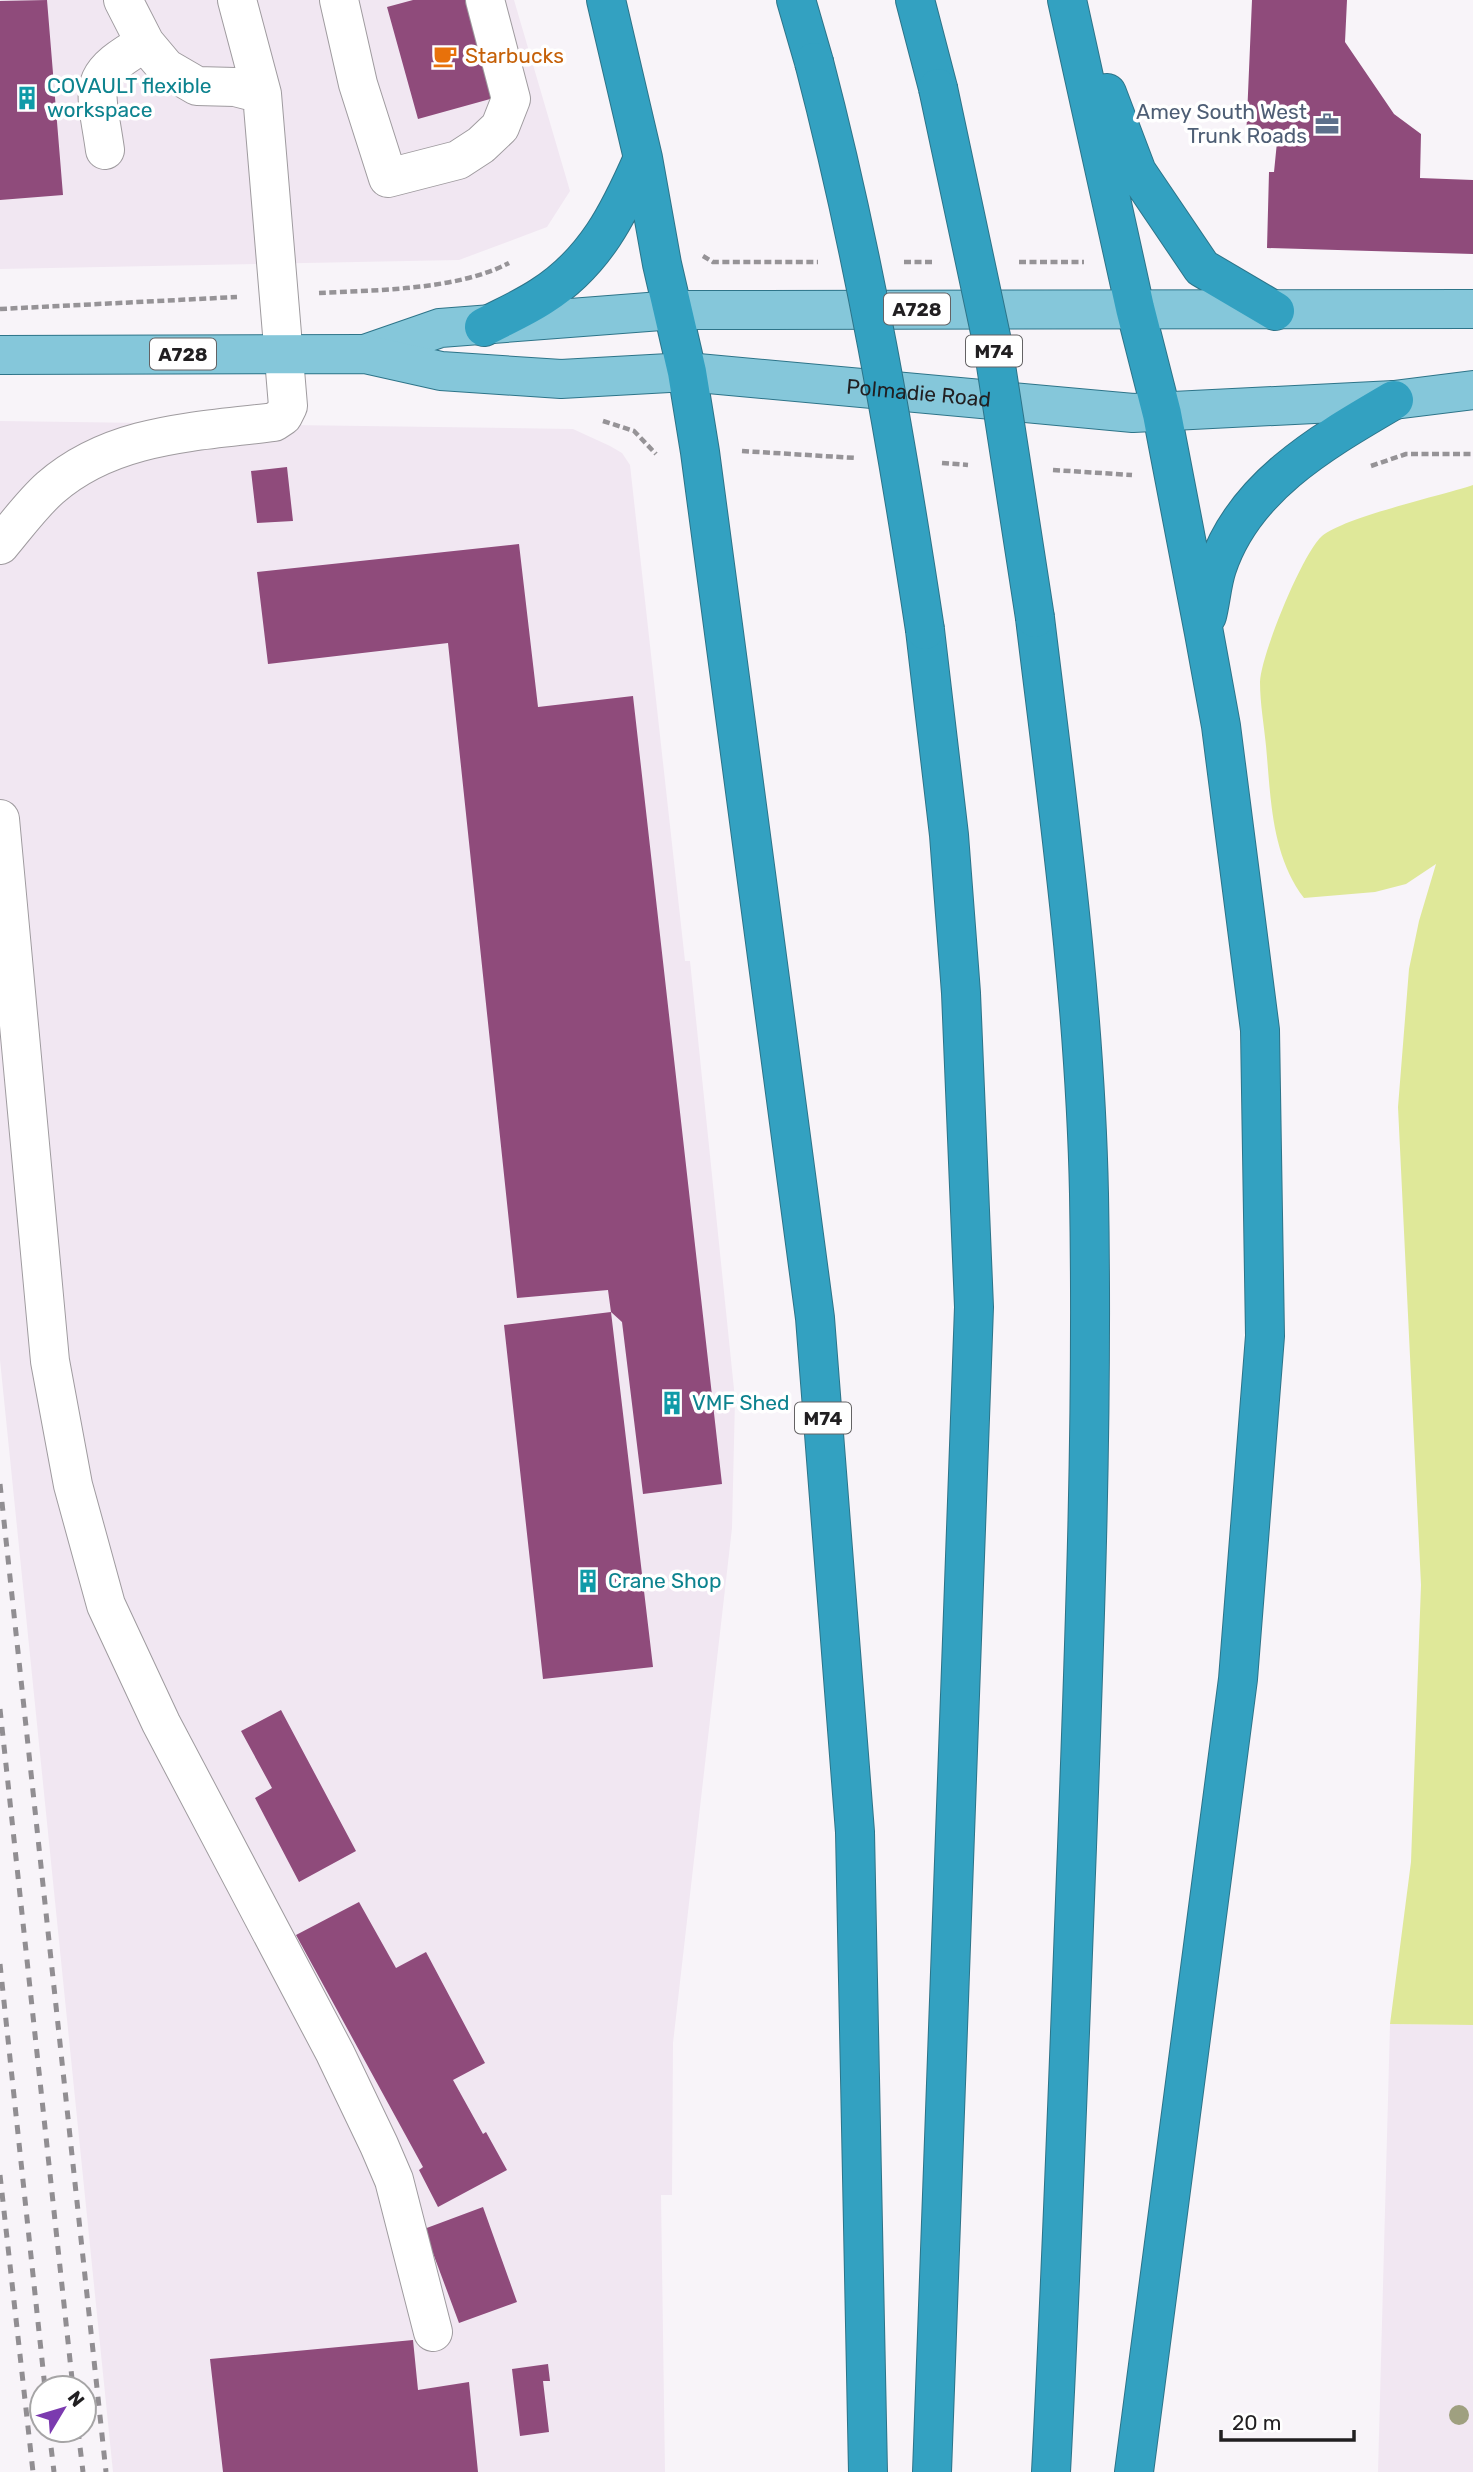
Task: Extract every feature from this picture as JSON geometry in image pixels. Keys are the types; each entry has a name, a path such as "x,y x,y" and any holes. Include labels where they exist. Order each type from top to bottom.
{"highway":[{"name":"M74","path":"606,0 643,158 653,221 687,372 815,1318 855,1832 868,2472"},
{"path":"796,0 835,145 875,332 902,482 925,630 948,835 961,993 974,1307 932,2472"},
{"name":"M74","path":"915,0 938,88 993,346 1035,618 1058,806 1079,1023 1089,1192 1086,1592 1051,2472"},
{"path":"1069,0 1135,308 1162,414 1204,633 1221,726 1260,1030 1265,1336 1238,1679 1134,2472"},
{"path":"1069,0 1137,172 1177,234 1202,268 1275,311"},
{"path":"484,327 543,296 590,255 619,214 643,158"},
{"path":"1204,633 1217,568 1242,517 1292,465 1394,400"}],"main road":[{"name":"Polmadie Road","path":"365,354 440,328 484,327 674,310 1473,309"},
{"name":"Polmadie Road","path":"0,355 365,354 441,371 561,379 687,372 1162,414 1394,400 1473,390"}],"lane":[{"path":"123,0 145,43 166,68 197,86 235,87 262,94"},
{"path":"0,545 48,489 92,459 125,444 274,422 283,416 288,406 262,94 237,0"},
{"path":"339,0 358,84 388,177 458,160 481,145 500,127 511,99 485,0"},
{"path":"105,150 97,90 103,74 112,62 145,43"},
{"path":"0,819 50,1361 73,1485 106,1605 167,1734 335,2053 379,2145 394,2180 433,2332"}],"path":[{"path":"0,309 402,288 487,274 511,261"}],"shaded area":[{"path":"0,0 514,0 570,191 547,227 459,260 0,269"},
{"path":"0,421 573,429 622,453 630,465 685,961 690,961 735,1399 732,1528 673,2043 672,2195 661,2195 665,2472 113,2472 0,1360"},
{"path":"1390,2024 1473,2025 1473,2472 1378,2472"}],"green space":[{"path":"1473,485 1473,2025 1390,2024 1411,1862 1421,1585 1398,1107 1409,969 1419,921 1436,864 1406,884 1375,892 1304,898 1285,863 1274,825 1260,682 1267,650 1284,606 1304,563 1322,536 1371,514"}],"building":[{"name":"COVAULT flexible workspace","path":"47,0 63,195 0,200 0,1"},
{"name":"Starbucks","path":"413,0 474,0 501,96 418,119 387,7"},
{"name":"Amey South West Trunk Roads","path":"1252,0 1347,0 1345,42 1394,114 1421,134 1420,178 1473,180 1473,254 1267,248 1269,172 1274,172 1277,142 1246,140"},
{"path":"287,467 293,521 257,523 251,471"},
{"path":"519,544 538,707 633,696 722,1484 643,1494 622,1322 611,1312 608,1290 517,1298 448,643 268,664 257,572"},
{"name":"Crane Shop","path":"611,1312 653,1667 543,1679 504,1325"},
{"path":"281,1710 356,1851 299,1882 255,1798 272,1788 241,1731"},
{"path":"359,1902 396,1968 426,1952 485,2063 453,2080 507,2170 438,2207 419,2170 423,2167 296,1935"},
{"path":"483,2207 517,2302 459,2323 424,2229"},
{"path":"413,2340 418,2390 469,2382 478,2472 223,2472 210,2359"},
{"path":"548,2364 550,2381 543,2381 549,2432 520,2436 512,2369"}],"railway":[{"path":"0,1484 106,2472"},
{"path":"0,1709 71,2374"},
{"path":"0,1964 44,2374"},
{"path":"0,2175 33,2472"},
{"path":"51,2444 54,2472"},
{"path":"80,2444 83,2472"}],"place":[{"name":"Starbucks","path":"445,56"},
{"name":"COVAULT flexible workspace","path":"27,98"},
{"name":"Amey South West Trunk Roads","path":"1327,124"},
{"name":"VMF Shed","path":"672,1403"},
{"name":"Crane Shop","path":"588,1581"}]}
